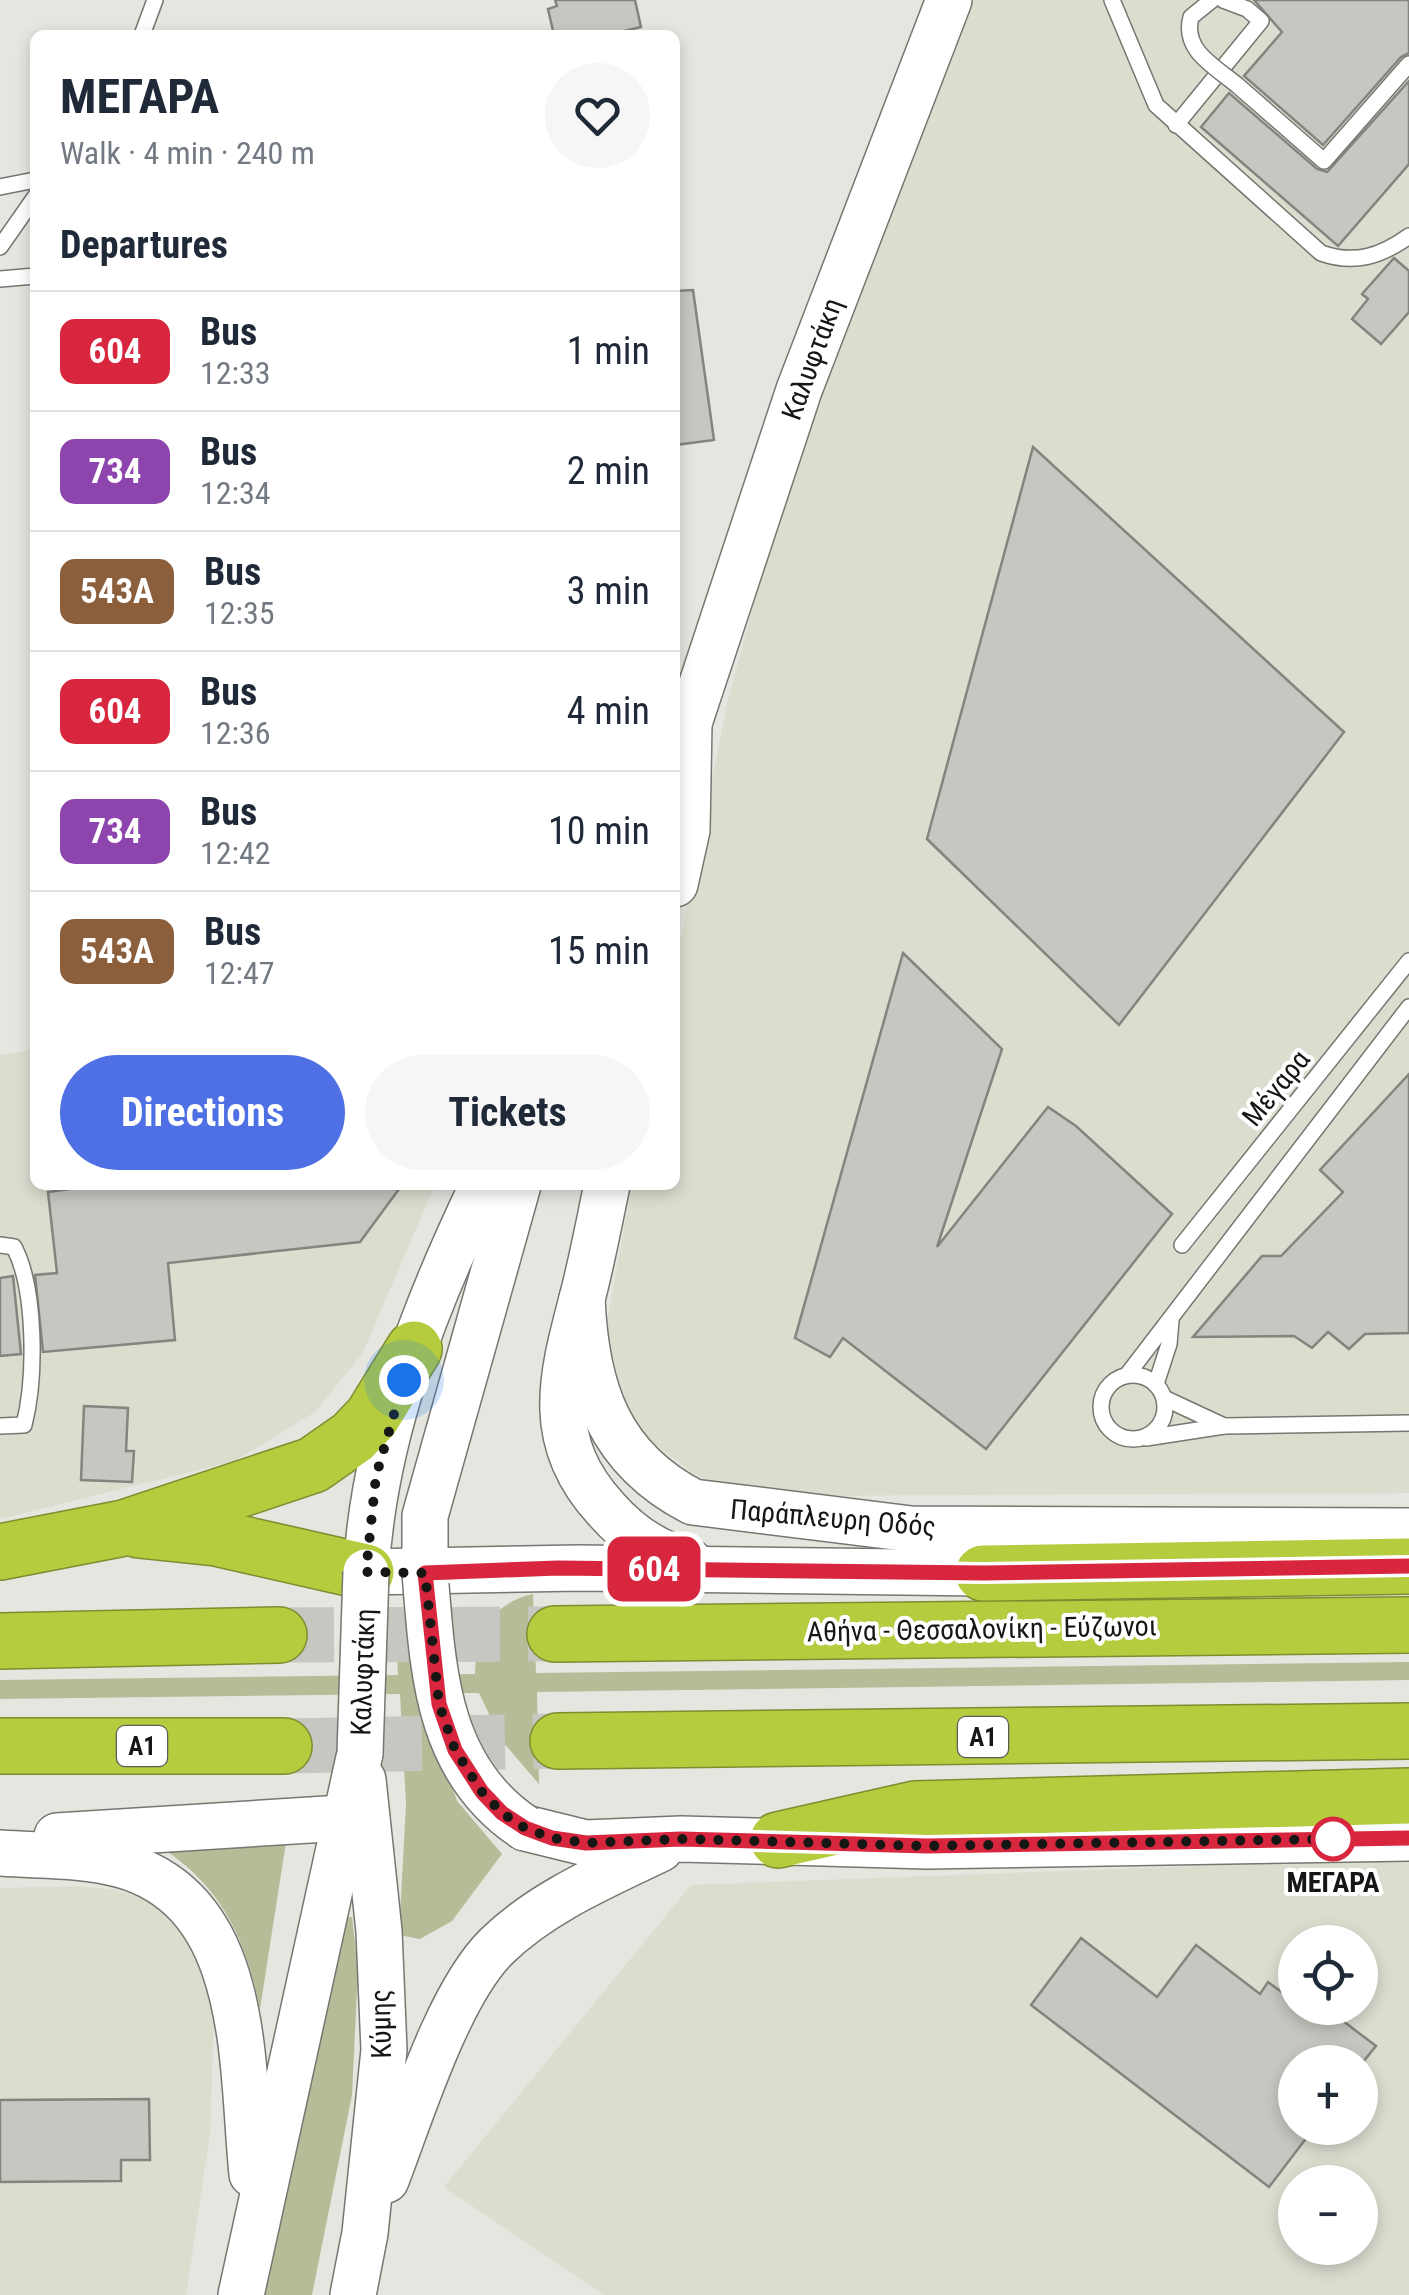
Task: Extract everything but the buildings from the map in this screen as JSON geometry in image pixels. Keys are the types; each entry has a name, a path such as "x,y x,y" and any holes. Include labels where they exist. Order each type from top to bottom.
{"highway":[{"path":"0,1552 124,1528 213,1496 274,1481 324,1458 372,1417 414,1349"},
{"path":"124,1528 216,1538 366,1572"},
{"path":"984,1573 1409,1566"},
{"name":"Αθήνα - Θεσσαλονίκη - Εύζωνοι","path":"555,1634 1409,1626"},
{"path":"0,1641 279,1635"},
{"name":"Α1","path":"558,1741 1409,1731"},
{"name":"Α1","path":"0,1746 284,1746"},
{"path":"778,1840 915,1809 1409,1796"}],"main road":[{"name":"Καλυφτάκη","path":"680,862 687,830 682,736 799,390 950,0"},
{"name":"Καλυφτάκη","path":"360,1752 366,1572 376,1476 431,1294 481,1190"},
{"path":"517,1190 425,1516 425,1573 430,1641 446,1730 482,1792 525,1828 586,1843 681,1839 927,1846 1409,1838"},
{"path":"606,1190 582,1299 566,1350 562,1403 570,1452 585,1484 617,1522 646,1544 676,1559 736,1570"},
{"name":"Παράπλευρη Οδός","path":"582,1299 584,1352 600,1406 640,1464 664,1487 692,1502 911,1529 1220,1534"},
{"path":"366,1572 984,1573 1220,1534 1409,1531"},
{"name":"Κύμης","path":"241,2295 256,2215 355,1819 360,1752"},
{"path":"0,1840 355,1819"},
{"name":"Κύμης","path":"353,2295 366,2233 384,2050 355,1819"},
{"path":"366,2233 451,2019 474,1974 496,1946 543,1910 681,1839"},
{"path":"0,1852 58,1854 125,1866 162,1883 204,1924 219,1952 236,2008 256,2215"}],"lane":[{"path":"144,30 155,0"},
{"path":"1112,0 1148,92 1176,125 1321,253 1354,260 1375,256 1409,236"},
{"path":"1212,0 1191,17 1189,38 1201,55 1324,161 1409,64"},
{"path":"1176,125 1261,21 1247,9 1223,0"},
{"path":"0,187 30,181"},
{"path":"0,247 30,204"},
{"path":"0,279 30,276"},
{"name":"Μέγαρα","path":"1182,1245 1409,961"},
{"path":"1409,1008 1171,1321 1127,1375 1112,1382 1102,1394 1100,1410 1104,1425 1116,1436 1131,1440 1224,1426 1409,1423"},
{"path":"0,1245 14,1247 27,1272 31,1398 24,1425 0,1426"},
{"path":"1146,1438 1159,1428 1166,1414 1160,1391 1171,1321"},
{"path":"1127,1375 1143,1376 1160,1391 1224,1426"}],"shaded area":[{"path":"964,0 1409,0 1409,1493 749,1496 699,1477 654,1444 627,1409 609,1374 604,1338 631,1190 680,1190 680,942 727,704 781,502 906,175"},
{"path":"30,1050 30,1190 433,1190 362,1354 315,1412 235,1461 0,1519 0,1055"},
{"path":"1409,1858 1409,2295 604,2295 444,2187 691,1885"},
{"path":"79,1886 115,1890 146,1900 173,1921 191,1942 211,1989 214,2023 210,2134 186,2295 0,2295 0,1888"}],"green space":[{"path":"533,1594 536,1673 1409,1662 1409,1680 537,1692 539,1784 502,1741 479,1693 420,1693 457,1801 502,1854 452,1921 420,1939 399,1935 406,1804 400,1694 0,1699 0,1680 398,1675 396,1641 411,1631 417,1675 475,1674 479,1646 489,1622 507,1605"},
{"path":"286,1842 260,2009 248,1962 230,1920 204,1884 168,1852"},
{"path":"352,1917 358,1970 352,2095 312,2295 261,2295 325,1920"}],"tunnel":[{"path":"279,1635 555,1634"},
{"path":"284,1746 558,1741"}],"bus line":[{"name":"604","path":"1409,1566 984,1573 558,1568 425,1573 439,1704 455,1750 482,1792 502,1813 525,1828 552,1838 586,1843 681,1839 927,1846 1409,1838"}],"place":[{"name":"ΜΕΓΑΡΑ","path":"1333,1839"}],"route":[{"path":"404,1380 376,1476 366,1572 425,1573 430,1641 446,1730 482,1792 502,1813 525,1828 552,1838 586,1843 681,1839 927,1846 1333,1839"}]}
